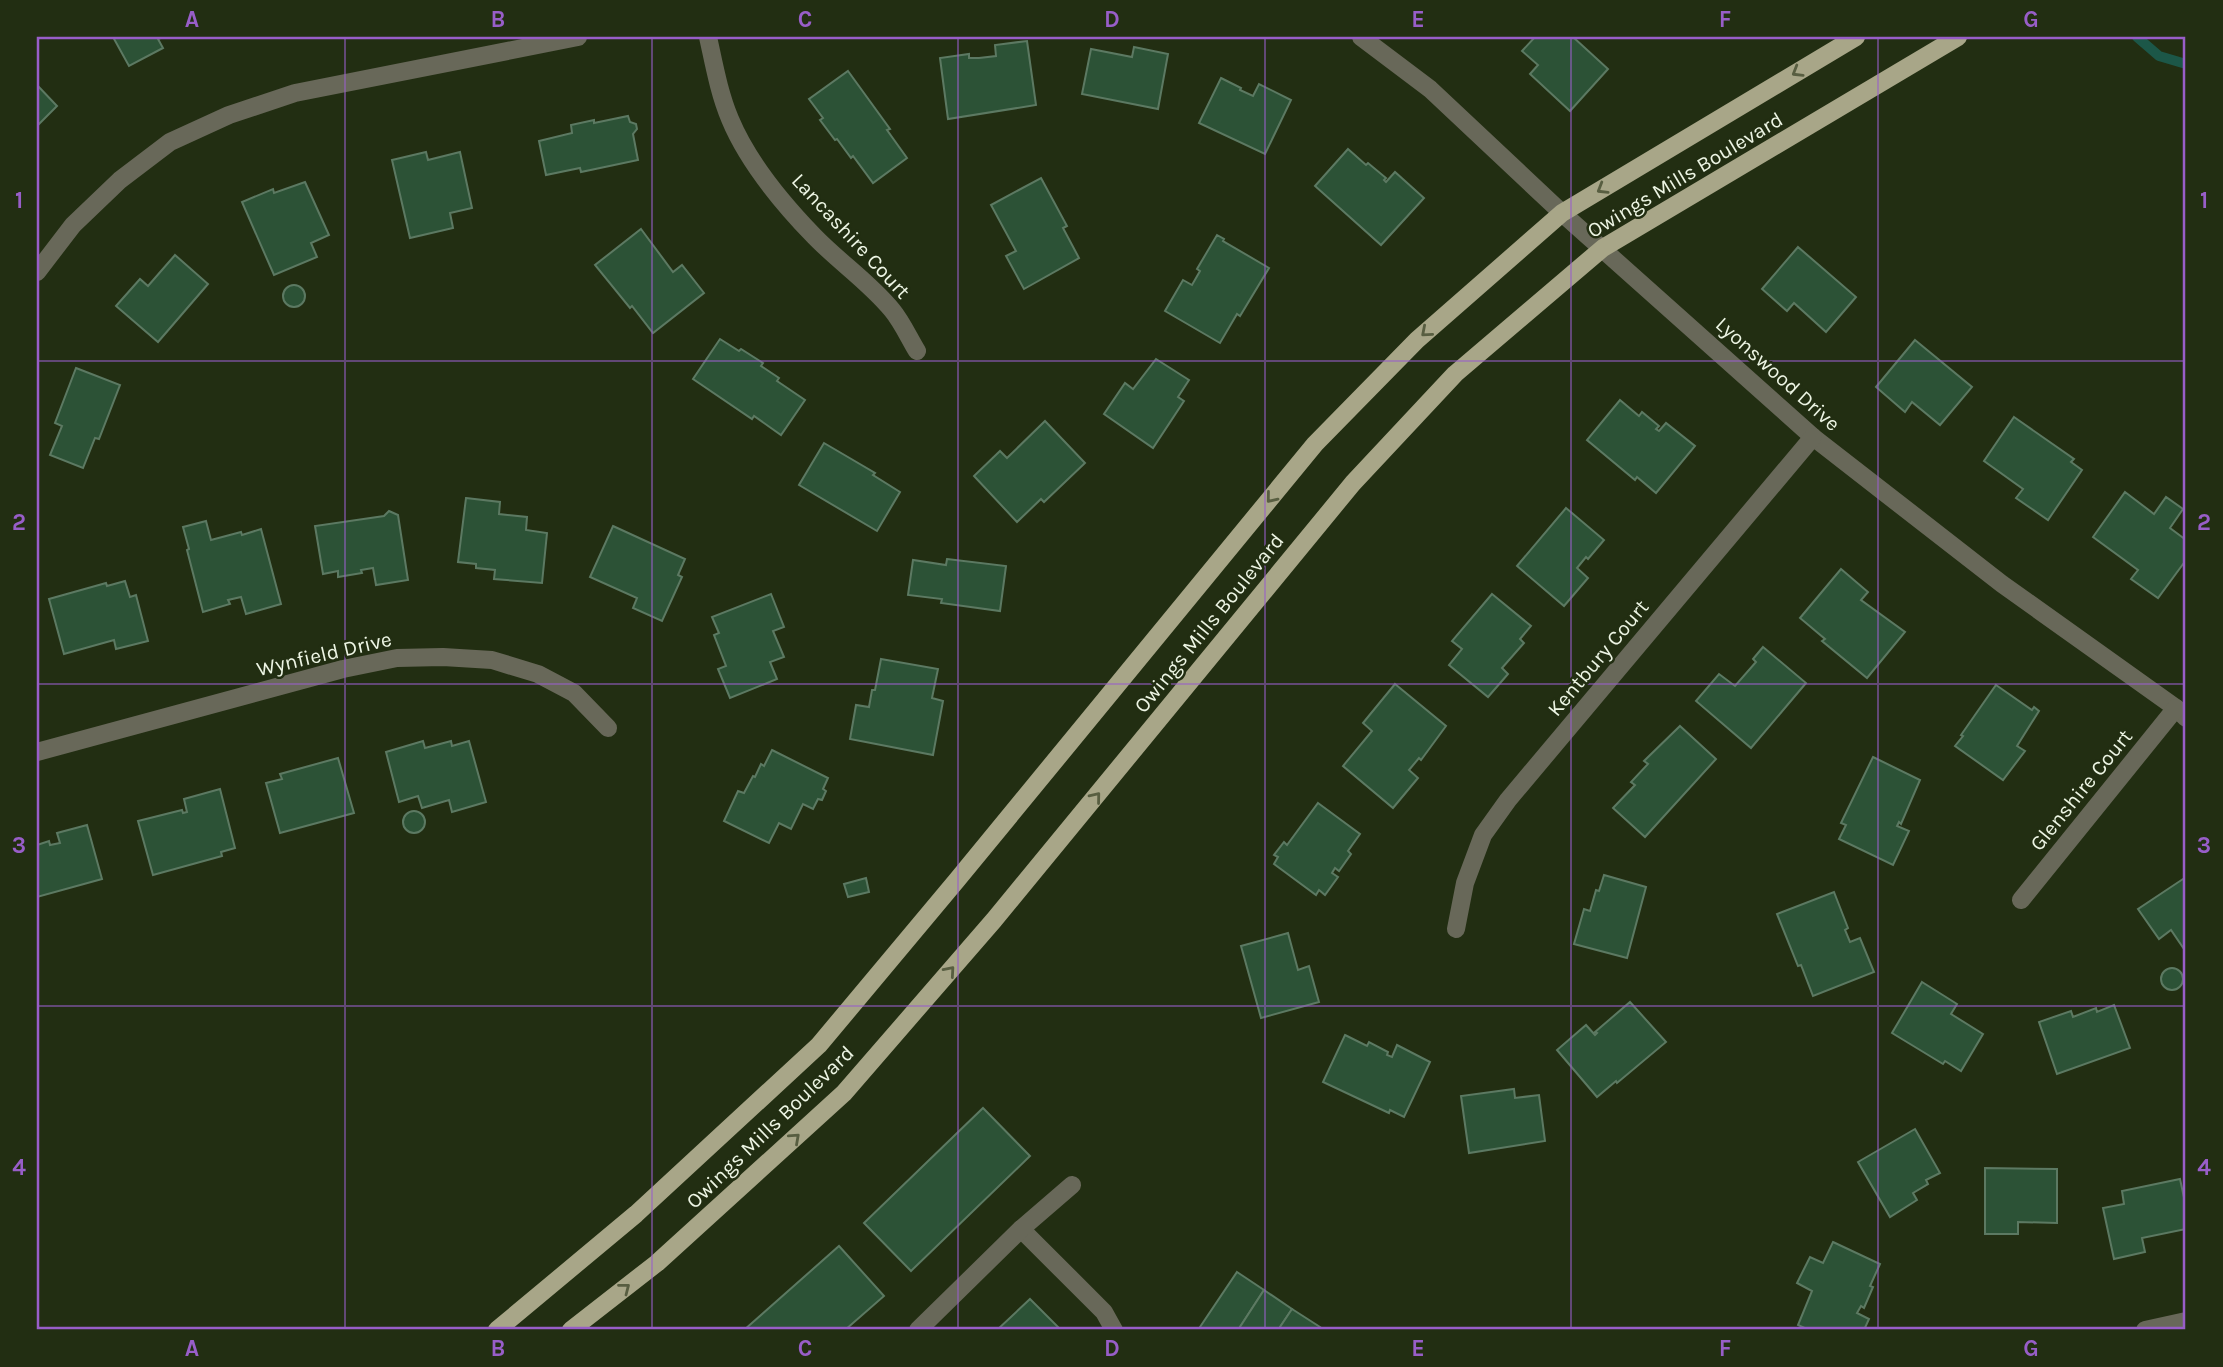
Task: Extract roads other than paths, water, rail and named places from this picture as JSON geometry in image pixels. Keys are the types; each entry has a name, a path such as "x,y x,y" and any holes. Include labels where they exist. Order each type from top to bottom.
{"main road":[{"name":"Owings Mills Boulevard","path":"497,1330 636,1214 818,1045 1315,444 1417,340 1562,213 1856,37"},
{"name":"Owings Mills Boulevard","path":"571,1330 657,1263 844,1093 994,920 1353,483 1455,374 1604,248 1958,37"}],"street":[{"path":"37,272 73,225 120,180 170,142 229,115 295,93 578,37"},
{"name":"Lancashire Court","path":"708,37 719,88 731,121 752,158 815,237 862,278 893,311 917,351"},
{"name":"Lyonswood Drive","path":"1361,37 1430,89 1562,213 1813,437 2002,584 2181,713"},
{"name":"Kentbury Court","path":"1456,929 1465,883 1483,835 1508,800 1813,437"},
{"name":"Wynfield Drive","path":"37,752 343,669 397,658 492,660 538,674 574,693 608,728"},
{"name":"Glenshire Court","path":"2021,900 2181,713"},
{"path":"918,1330 1021,1229 1072,1185"},
{"path":"1021,1229 1104,1312 1114,1330"},
{"path":"2145,1330 2186,1321"}],"waterway":[{"path":"2137,37 2159,56 2186,64"}]}
